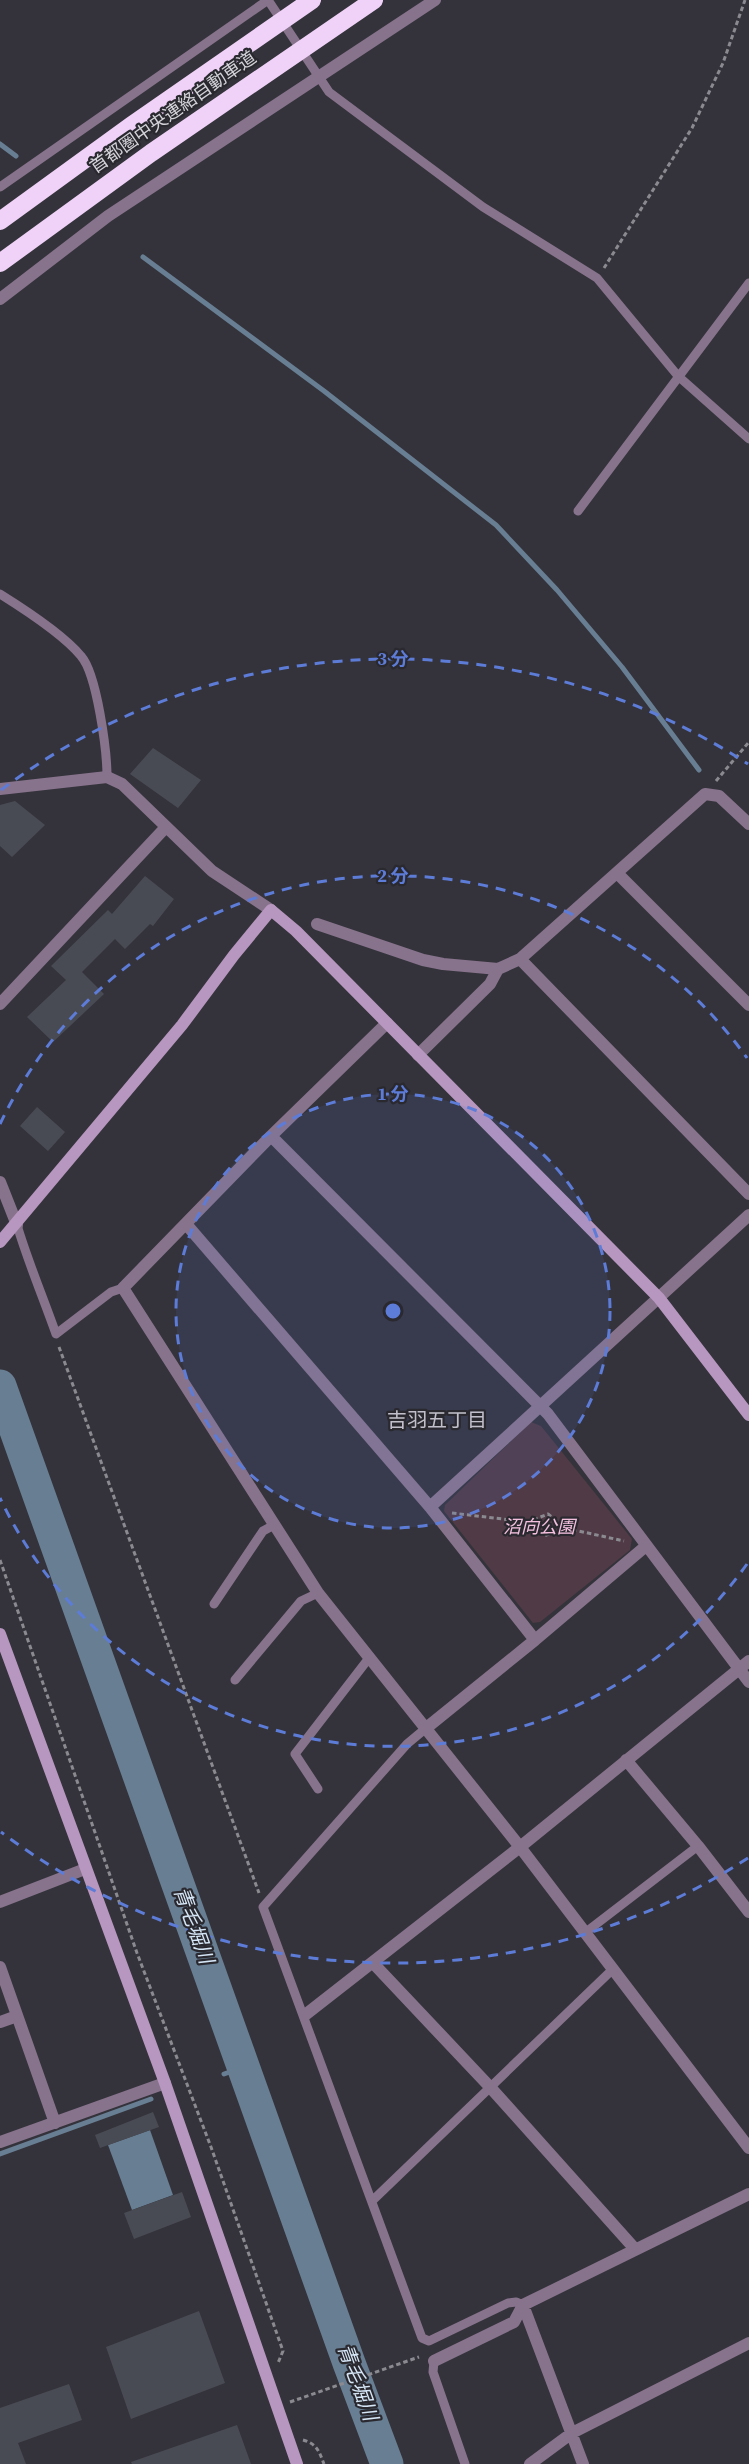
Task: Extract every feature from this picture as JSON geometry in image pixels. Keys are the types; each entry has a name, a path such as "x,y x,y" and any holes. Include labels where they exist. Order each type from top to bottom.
{"highway":[{"name":"首都圏中央連絡自動車道","path":"0,220 312,0"},
{"name":"首都圏中央連絡自動車道","path":"0,263 151,153 374,0"}],"street":[{"path":"0,299 108,216 435,0"},
{"path":"0,789 107,777 122,784 212,871 271,910 296,931 659,1298 749,1415"},
{"path":"317,924 423,960 498,969 520,959 705,794 719,796 749,824"},
{"path":"0,1004 166,827"},
{"path":"618,874 749,1005"},
{"path":"3,1239 182,1025 271,910"},
{"path":"520,959 749,1194"},
{"path":"418,1055 490,984 498,969"},
{"path":"387,1023 271,1136 123,1288 318,1593 520,1847 749,2148"},
{"path":"271,1136 539,1405 646,1546 744,1665 749,1682"},
{"path":"0,1182 17,1225"},
{"path":"430,1507 749,1215"},
{"path":"186,1224 430,1507 535,1640"},
{"path":"425,1729 646,1546"},
{"path":"0,1634 165,2083 297,2464"},
{"path":"305,2015 520,1847 744,1665"},
{"path":"626,1760 698,1846 749,1912"},
{"path":"0,1902 85,1869"},
{"path":"373,1963 490,2087 635,2249"},
{"path":"0,1967 55,2123"},
{"path":"0,2022 17,2016"},
{"path":"0,2142 165,2083"},
{"path":"428,2358 514,2322 523,2305 749,2194"},
{"path":"523,2305 583,2464"},
{"path":"530,2464 572,2433 749,2343"}],"lane":[{"path":"0,187 268,0 329,92 483,207 597,278 678,376 749,439"},
{"path":"578,511 749,283"},
{"path":"0,594 51,630 81,655 92,672 107,777"},
{"path":"17,1225 26,1257 33,1268 56,1334 111,1292 123,1288"},
{"path":"214,1604 263,1531 274,1525"},
{"path":"235,1680 301,1600 318,1593"},
{"path":"318,1789 295,1754 369,1658"},
{"path":"425,1729 407,1743 263,1907 305,2015 422,2338 429,2341 508,2302 523,2305"},
{"path":"586,1932 698,1846"},
{"path":"372,2201 612,1970"},
{"path":"428,2358 465,2464"}],"path":[{"path":"597,278 692,128 723,63 745,0"},
{"path":"705,794 749,742"},
{"path":"56,1334 263,1907"},
{"path":"430,1507 444,1512 528,1522 548,1514 566,1528 646,1546"},
{"path":"528,1522 544,1536 566,1528"},
{"path":"0,1560 137,1953 211,2148 283,2351 276,2367"},
{"path":"292,2401 428,2358"},
{"path":"302,2440 312,2443 318,2449 324,2464"}],"green space":[{"name":"沼向公園","path":"531,1422 541,1426 632,1539 630,1550 540,1622 533,1623 444,1511 445,1505"}],"water":[{"path":"150,2130 173,2195 132,2210 108,2145"}],"building":[{"path":"153,748 201,780 178,808 130,774"},
{"path":"15,801 45,825 12,857 0,846 0,805"},
{"path":"145,876 174,899 153,926 150,924 125,949 115,939 82,972 104,994 53,1042 27,1017 66,980 51,966 108,910 112,914"},
{"path":"37,1107 65,1132 48,1151 20,1126"},
{"path":"153,2112 159,2127 100,2148 95,2135"},
{"path":"182,2192 191,2217 134,2239 124,2213"},
{"path":"199,2311 225,2383 131,2419 106,2347"},
{"path":"69,2384 82,2420 18,2443 26,2464 0,2464 0,2408"},
{"path":"237,2425 251,2464 132,2464 131,2462"}],"waterway":[{"path":"0,144 16,156"},
{"path":"143,257 324,391 496,525 557,590 622,667 699,770"},
{"name":"青毛堀川","path":"0,1386 387,2464"},
{"path":"224,2074 244,2067"},
{"path":"0,2154 151,2099"}],"district":[{"name":"吉羽五丁目","path":"437,1420"}]}
